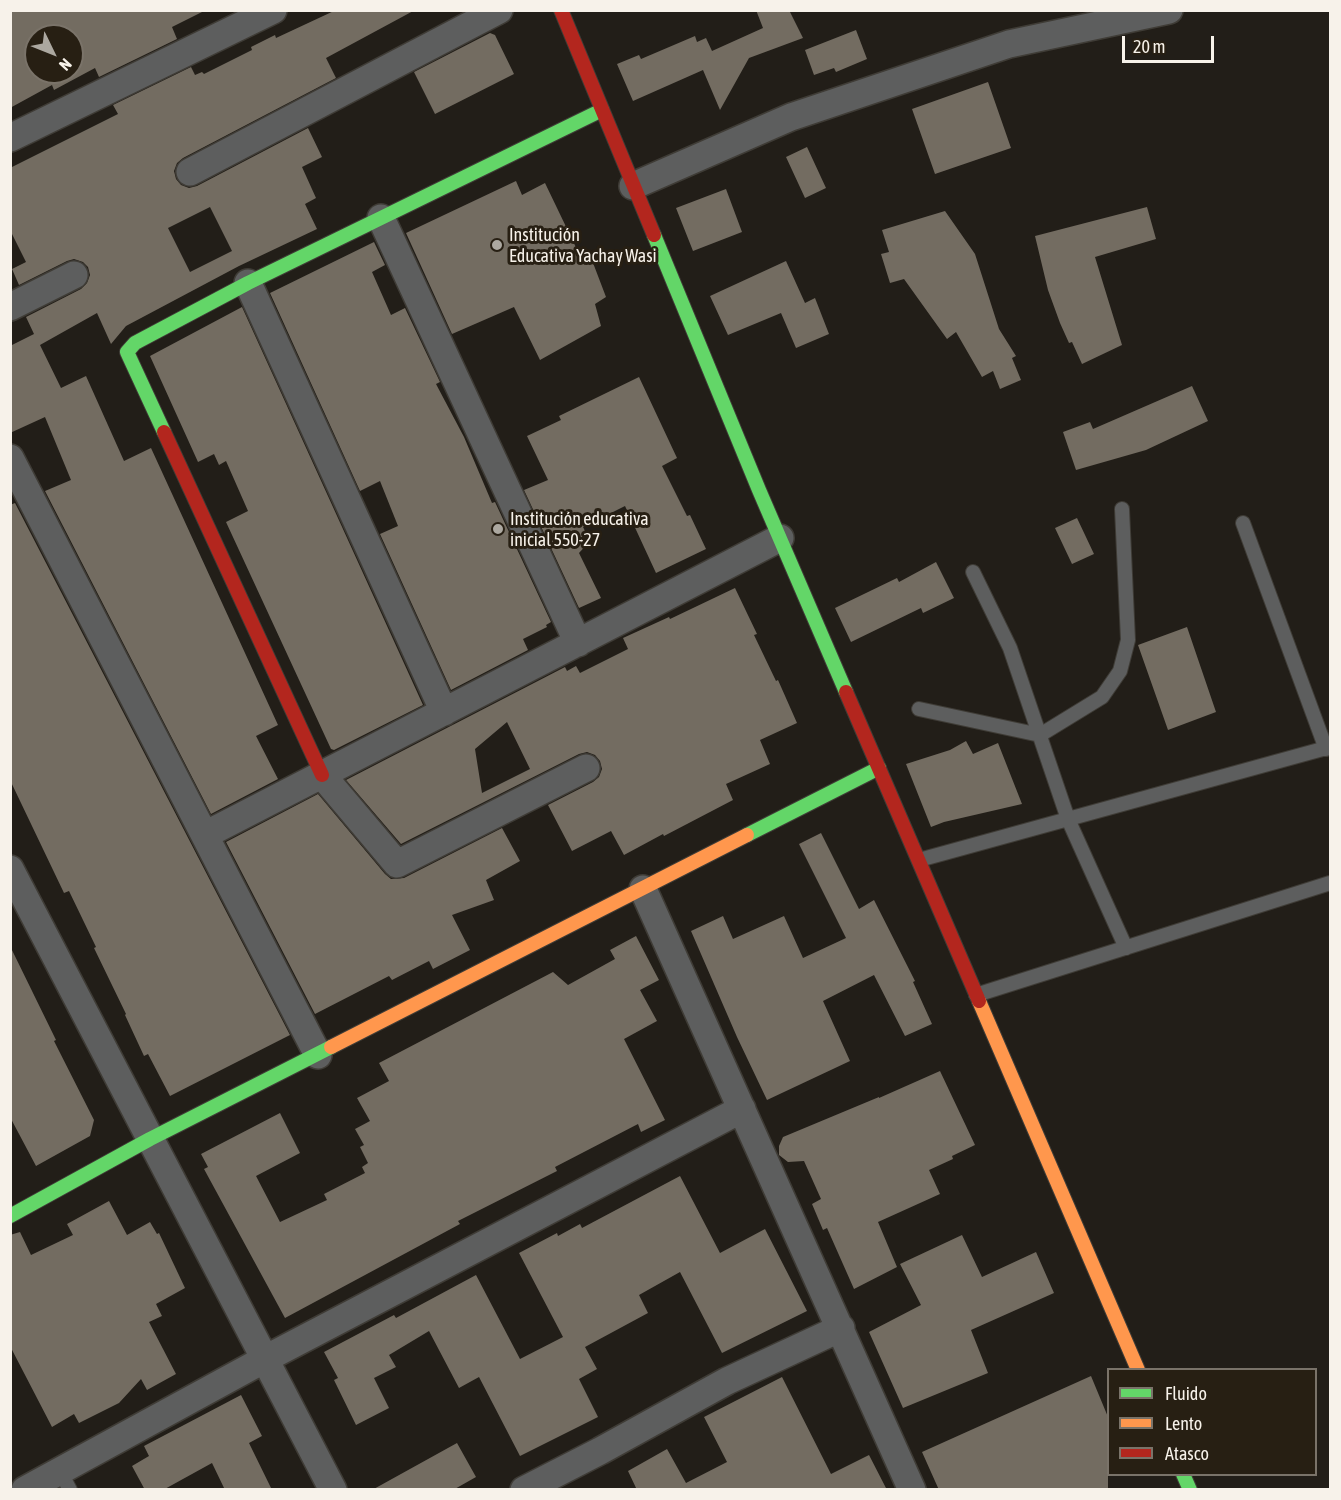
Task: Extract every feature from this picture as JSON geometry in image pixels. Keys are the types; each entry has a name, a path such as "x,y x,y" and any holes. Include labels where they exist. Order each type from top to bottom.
{"street":[{"path":"190,172 499,10"},
{"path":"561,10 780,538 1137,1368"},
{"path":"633,186 790,117 1009,44 1169,10"},
{"path":"10,138 267,12"},
{"path":"586,768 397,864 322,775 127,352 135,343 248,283 602,110"},
{"path":"381,218 578,643"},
{"path":"10,307 74,275"},
{"path":"248,283 444,712"},
{"path":"10,458 318,1055"},
{"path":"205,835 780,538"},
{"path":"10,1216 150,1139 879,768"},
{"path":"10,869 333,1490"},
{"path":"643,889 912,1490"},
{"path":"25,1490 65,1480 265,1359 742,1109"},
{"path":"524,1490 727,1381 841,1328"},
{"path":"1184,1476 1190,1490"}],"lane":[{"path":"919,710 1040,735 1102,698 1120,671 1128,640 1122,509"},
{"path":"918,860 1328,748 1243,523"},
{"path":"973,572 1010,648 1068,819 1126,948"},
{"path":"976,995 1330,883"}],"building":[{"path":"10,10 206,10 172,27 177,39 99,77 95,68 84,74 84,24 24,24 24,84 65,84 54,90 52,85 10,108"},
{"path":"336,10 415,10 326,58 336,78 177,163 174,171 181,185 189,188 197,186 308,128 322,157 302,167 316,198 305,204 317,229 239,266 126,326 111,344 97,313 40,345 61,388 86,376 124,461 151,448 278,725 256,736 278,779 211,814 45,491 71,480 45,417 10,433 10,346 34,334 26,317 81,289 87,283 90,275 88,267 83,262 74,259 19,285 12,269 26,262 10,230 10,168 118,114 113,105 191,67 195,75 202,72 204,74 252,50 251,47 275,35 276,38","holes":["210,207 232,251 190,272 168,228"]},
{"path":"756,10 789,10 803,38 749,58 720,110 703,70 633,101 617,64 639,55 641,59 695,36 697,42 706,38 712,51 763,28"},
{"path":"856,30 867,59 836,72 834,68 814,75 805,50"},
{"path":"490,33 495,35 514,74 435,114 414,72"},
{"path":"988,82 1011,148 935,174 912,109"},
{"path":"807,147 826,188 805,198 786,157"},
{"path":"516,181 522,195 545,183 582,260 590,255 606,297 595,304 601,326 540,360 514,307 452,334 406,233"},
{"path":"726,189 742,232 693,251 676,208"},
{"path":"1147,207 1156,239 1095,257 1122,345 1082,364 1060,323 1048,290 1035,236"},
{"path":"945,211 975,254 999,329 1016,356 1012,358 1021,380 1000,389 993,371 982,377 956,332 947,339 904,279 890,283 881,254 889,252 882,230"},
{"path":"374,242 385,265 372,272 391,315 405,308 440,382 436,384 464,437 492,503 495,502 551,622 546,625 547,627 523,639 528,650 451,690 380,534 398,526 380,481 360,491 270,293"},
{"path":"786,261 805,303 815,298 829,334 796,348 781,313 728,335 710,296"},
{"path":"242,307 423,705 334,750 331,749 226,522 248,511 226,461 219,465 214,454 198,462 150,356"},
{"path":"639,377 677,458 662,466 706,549 656,573 625,506 583,527 590,541 579,553 601,598 579,608 524,490 548,480 527,436 561,420 559,416"},
{"path":"1192,386 1208,421 1146,450 1076,470 1063,432 1090,422 1093,429"},
{"path":"15,503 290,1035 170,1096 148,1054 144,1056 69,891 64,893 10,780 10,505"},
{"path":"1077,518 1094,554 1072,564 1055,528"},
{"path":"936,562 954,598 923,613 921,608 851,642 835,608 897,578 899,582"},
{"path":"735,588 757,634 754,635 776,681 778,680 797,723 760,740 770,764 726,784 733,800 664,836 663,834 624,855 611,831 572,851 548,805 599,777 602,769 600,761 595,755 587,752 401,844 346,780 565,667 567,671 576,666 580,673 628,649 623,638 669,617 670,619","holes":["507,722 530,769 482,793 475,749"]},
{"path":"1187,627 1216,712 1168,730 1138,645"},
{"path":"966,741 973,754 998,743 1022,804 931,827 906,764 950,750"},
{"path":"318,794 391,879 404,878 502,828 520,861 486,880 494,900 452,915 470,950 433,969 429,961 392,980 389,976 315,1014 226,842"},
{"path":"821,833 859,909 874,900 915,981 913,982 932,1024 905,1036 874,975 823,1001 850,1061 767,1100 691,931 723,916 733,939 784,916 803,958 846,938 799,844"},
{"path":"636,936 659,980 640,990 657,1021 624,1039 665,1120 641,1132 638,1124 555,1167 557,1171 458,1221 460,1224 285,1318 204,1169 208,1167 201,1154 280,1113 300,1153 256,1176 280,1222 327,1200 324,1194 365,1173 362,1167 368,1163 360,1147 364,1145 355,1129 370,1121 357,1098 389,1081 379,1063 553,972 568,985 615,959 610,950"},
{"path":"10,946 94,1120 90,1136 36,1166 10,1117"},
{"path":"940,1071 975,1145 929,1170 940,1194 878,1222 897,1267 854,1289 827,1228 823,1230 812,1204 821,1199 804,1161 788,1162 779,1155 779,1146 783,1137"},
{"path":"680,1176 720,1253 765,1229 807,1311 722,1353 680,1272 639,1295 648,1313 585,1347 597,1369 579,1379 598,1417 520,1456 479,1377 459,1388 429,1331 389,1355 396,1367 374,1378 389,1408 356,1425 334,1380 338,1378 324,1352 394,1315 396,1318 476,1275 520,1359 563,1337 519,1253 557,1233 558,1236 580,1224 582,1228"},
{"path":"109,1201 127,1235 150,1222 157,1234 159,1233 185,1288 156,1304 162,1316 149,1322 176,1374 147,1390 141,1379 119,1403 79,1423 74,1414 52,1427 10,1346 10,1235 20,1232 31,1255 73,1235 67,1224"},
{"path":"962,1235 982,1277 1036,1252 1054,1293 971,1330 988,1373 903,1408 869,1332 921,1305 900,1264"},
{"path":"1091,1376 1107,1415 1108,1490 939,1490 922,1452"},
{"path":"782,1377 831,1474 869,1455 887,1490 637,1490 628,1471 667,1449 686,1483 727,1462 704,1417"},
{"path":"241,1395 262,1436 249,1443 272,1490 225,1490 212,1463 163,1490 145,1490 132,1466 149,1456 144,1446"},
{"path":"457,1443 476,1477 453,1490 372,1490"}],"traffic: fast":[{"path":"164,432 127,352 135,343 248,283 602,110"},
{"path":"654,235 759,490 846,692"},
{"path":"747,835 879,768"},
{"path":"10,1216 150,1139 331,1047"},
{"path":"1184,1476 1190,1490"}],"traffic: slow":[{"path":"331,1047 747,835"},
{"path":"979,1001 1137,1368"}],"traffic: jam":[{"path":"561,10 654,235"},
{"path":"164,432 322,775"},
{"path":"846,692 979,1001"}],"place":[{"name":"Institución Educativa Yachay Wasi","path":"497,245"},
{"name":"Institución educativa inicial 550-27","path":"498,529"}]}
